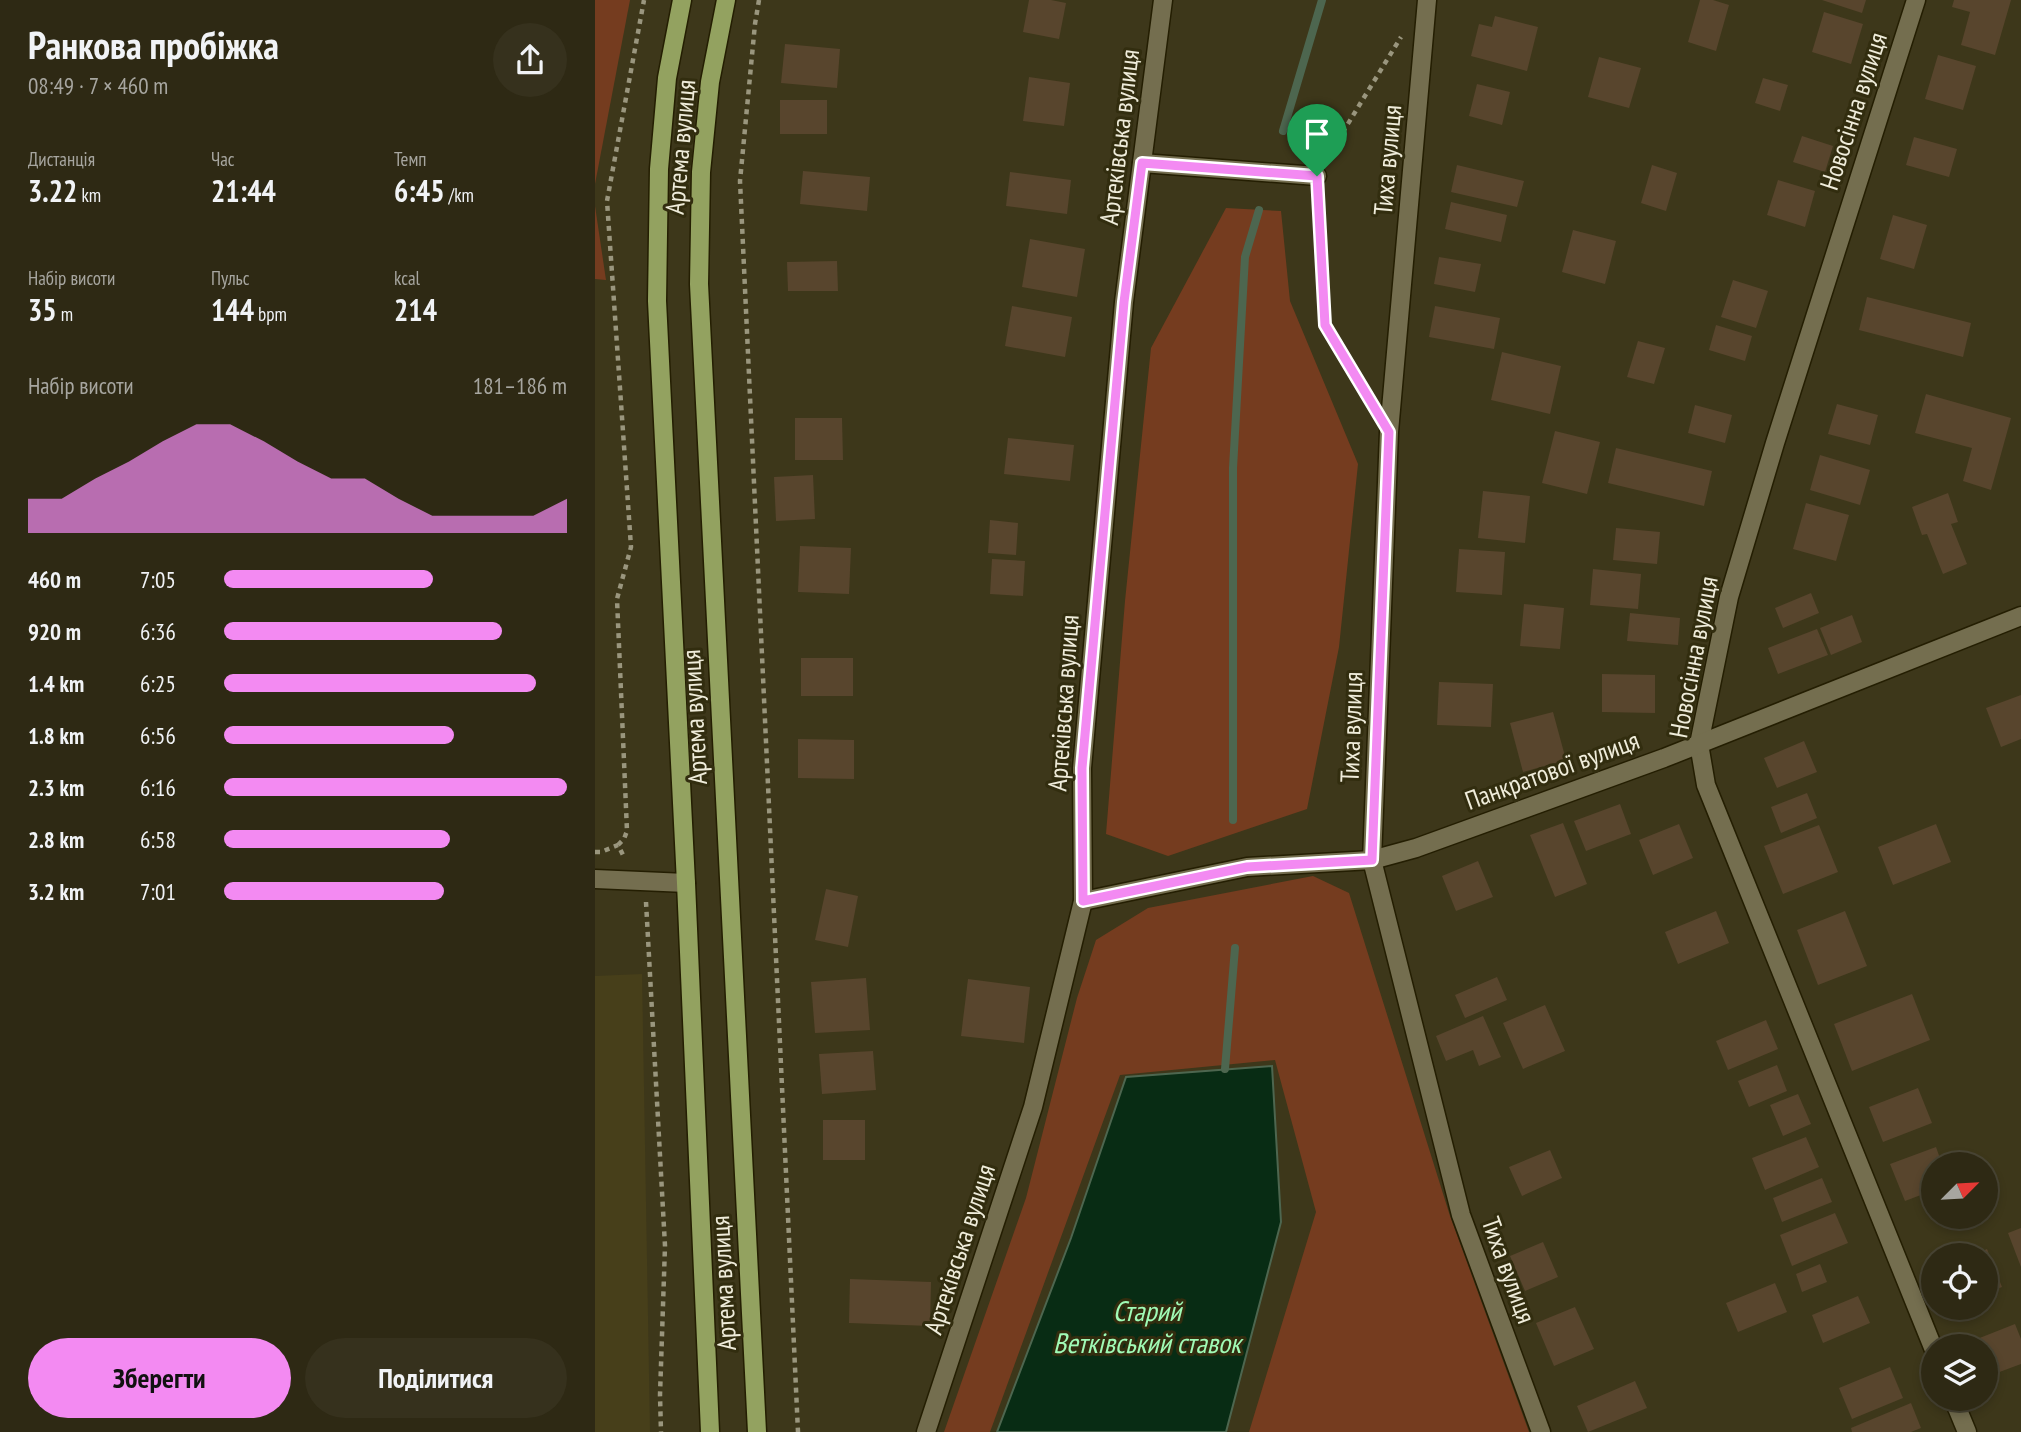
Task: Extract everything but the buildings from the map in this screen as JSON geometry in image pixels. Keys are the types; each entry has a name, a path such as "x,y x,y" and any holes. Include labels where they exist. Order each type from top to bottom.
{"main road":[{"name":"Артема вулиця","path":"682,0 667,78 659,169 657,301 710,1432"},
{"name":"Артема вулиця","path":"726,0 710,82 701,172 699,284 757,1432"}],"street":[{"name":"Артеківська вулиця","path":"926,1432 1033,1107 1083,901 1082,768 1124,302 1163,0"},
{"name":"Тиха вулиця","path":"1427,0 1389,432 1372,860 1461,1215 1541,1432"},
{"name":"Новосінна вулиця","path":"1916,0 1775,443 1729,597 1699,744 1706,785 1928,1334"},
{"path":"1142,163 1317,176"},
{"name":"Панкратової вулиця","path":"1083,901 1247,867 1372,860 1416,848 1699,744 2021,616"},
{"path":"595,879 686,883"},
{"path":"1958,1411 1967,1432"}],"path":[{"path":"595,852 618,845 627,831 617,598 631,547 607,201 644,0"},
{"path":"759,0 740,181 797,1432"},
{"path":"1389,432 1325,325 1317,176 1402,35"},
{"path":"618,845 646,902 665,1246 661,1432"}],"shaded area":[{"path":"595,0 630,0 595,184"},
{"path":"595,206 606,280 595,279"},
{"path":"1226,208 1281,211 1290,301 1358,464 1339,647 1307,809 1168,856 1106,834 1125,601 1151,348"},
{"path":"1313,876 1349,893 1450,1216 1529,1432 1249,1432 1316,1212 1275,1060 1120,1075 990,1432 944,1432 1026,1198 1077,998 1096,940 1148,908"},
{"path":"642,974 650,1432 595,1432 595,976"}],"water":[{"name":"Старий Ветківський ставок","path":"1272,1066 1281,1222 1226,1432 997,1432 1071,1238 1126,1077"}],"waterway":[{"path":"1283,131 1322,0"},
{"path":"1233,820 1233,468 1245,257 1259,210"},
{"path":"1225,1069 1235,948"}],"route":[{"path":"1142,163 1317,176 1325,325 1389,432 1372,860 1247,867 1083,901 1082,768 1124,302 1142,163"}]}
